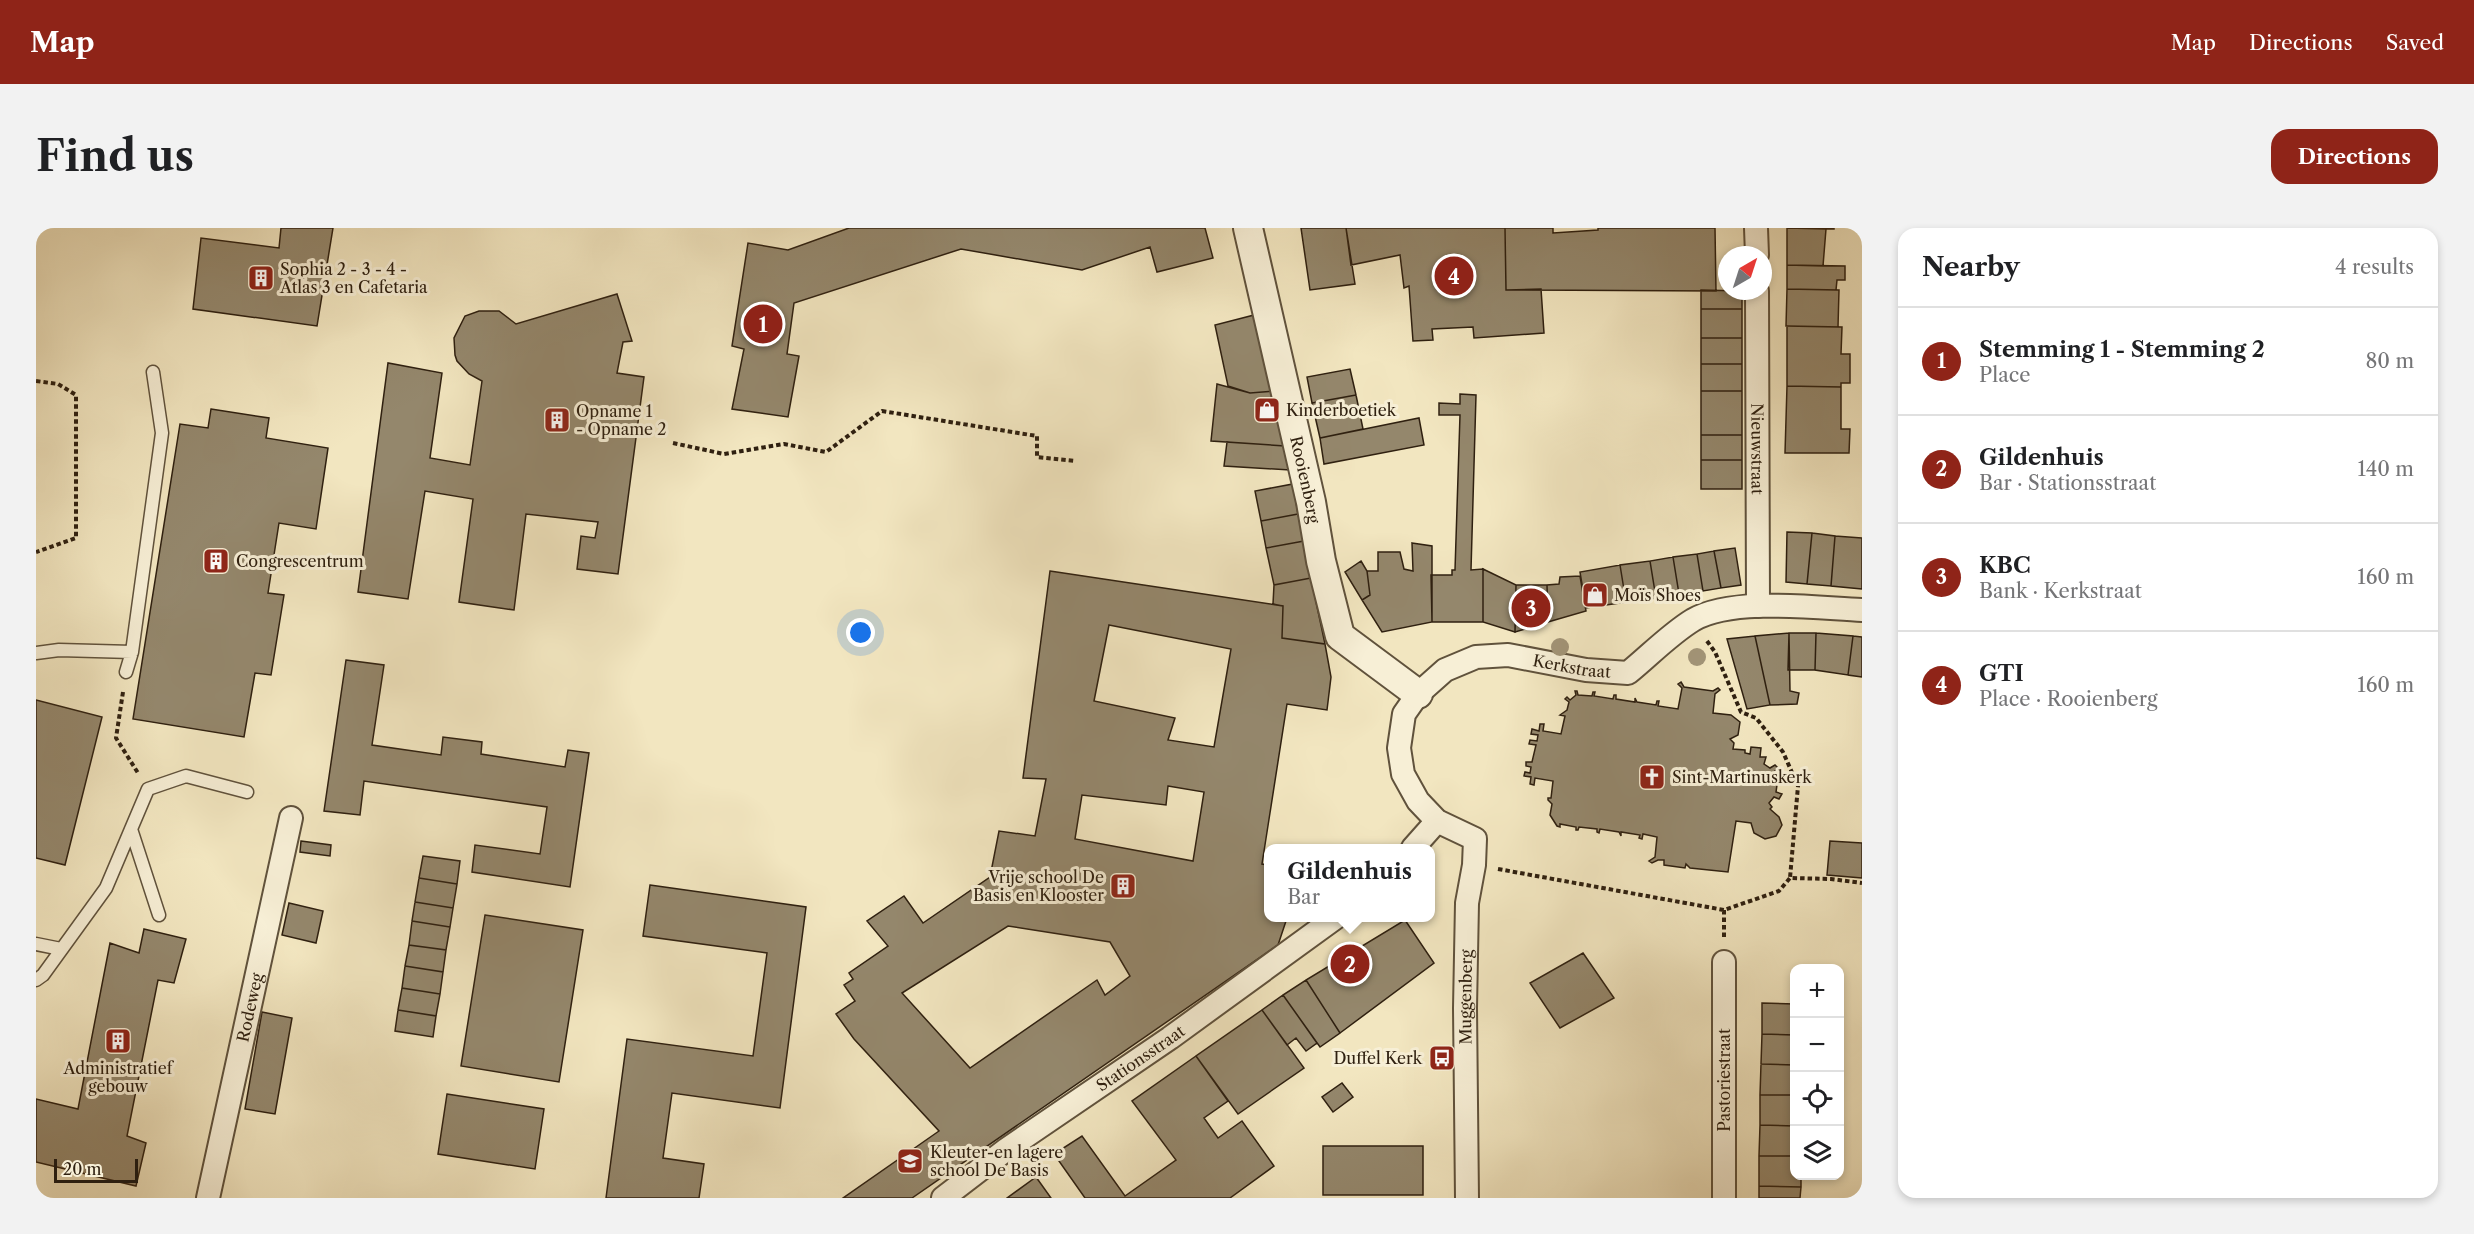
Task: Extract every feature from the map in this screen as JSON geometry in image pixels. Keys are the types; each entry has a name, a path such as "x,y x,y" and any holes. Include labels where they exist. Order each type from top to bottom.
{"street":[{"name":"Rooienberg","path":"1248,228 1311,502 1321,561 1340,636 1418,694"},
{"path":"1756,228 1757,246"},
{"name":"Nieuwstraat","path":"1757,300 1758,606"},
{"name":"Kerkstraat","path":"1437,821 1418,801 1403,774 1399,748 1404,714 1418,694 1445,670 1476,657 1508,655 1549,664 1628,673 1694,620 1721,610 1758,606 1862,610"},
{"name":"Rodeweg","path":"208,1198 291,818"},
{"path":"1417,844 1437,821"},
{"name":"Muggenberg","path":"1437,821 1475,839 1474,865 1467,903 1467,1198"},
{"name":"Stationsstraat","path":"943,1198 1007,1149 1170,1038 1330,922"},
{"name":"Pastoriestraat","path":"1724,962 1724,1198"}],"lane":[{"path":"126,672 132,652 162,433 153,372"},
{"path":"36,653 58,650 132,652"},
{"path":"36,980 62,949 106,888 148,789 186,776 247,792"},
{"path":"131,829 159,915"},
{"path":"36,944 62,949"}],"path":[{"path":"36,381 58,384 76,395 76,538 36,552"},
{"path":"673,443 724,453 784,444 826,452 882,411 1037,436 1037,457 1076,461"},
{"path":"1474,865 1724,910 1779,891 1790,878 1798,786 1783,752 1756,718 1741,712 1715,652 1694,620"},
{"path":"126,672 116,738 148,789"},
{"path":"1790,878 1831,879 1862,883"}],"building":[{"name":"Sophia 2 - 3 - 4 - Atlas 3 en Cafetaria","path":"281,228 333,228 317,326 193,309 201,238 279,248"},
{"path":"849,228 1205,228 1213,258 1157,272 1150,247 1082,270 961,249 794,303 787,354 799,356 788,417 732,409 744,349 732,346 748,243 788,250"},
{"path":"1301,228 1346,228 1355,284 1310,290"},
{"path":"1346,228 1505,228 1506,290 1541,289 1544,333 1474,338 1473,327 1432,329 1433,340 1413,341 1409,286 1404,288 1400,255 1351,265"},
{"path":"1505,228 1553,228 1553,233 1598,230 1598,228 1715,228 1716,291 1506,290"},
{"path":"1787,228 1826,229 1823,266 1787,265"},
{"path":"1787,228 1834,228 1834,229"},
{"path":"1787,265 1845,266 1845,280 1837,280 1836,290 1787,289"},
{"path":"1787,289 1839,290 1838,327 1786,326"},
{"path":"1701,290 1718,290 1718,300 1742,300 1742,309 1701,309"},
{"name":"Opname 1 - Opname 2","path":"617,294 632,341 623,342 617,373 644,377 618,574 577,569 581,536 595,538 598,522 526,514 514,610 459,602 473,499 425,491 408,599 358,592 388,363 442,373 430,458 470,465 482,381 469,374 457,361 455,355 454,338 465,316 479,311 499,311 516,324"},
{"path":"1701,309 1742,309 1742,338 1701,338"},
{"path":"1258,314 1275,391 1250,393 1228,386 1215,325"},
{"path":"1787,326 1842,327 1841,354 1850,354 1850,383 1841,383 1841,387 1787,386"},
{"path":"1701,338 1742,338 1742,364 1701,364"},
{"path":"1701,364 1742,364 1742,391 1701,391"},
{"path":"1350,369 1356,395 1312,403 1307,377"},
{"path":"1217,384 1250,393 1275,391 1285,446 1211,441"},
{"path":"1787,386 1841,387 1841,429 1850,429 1849,453 1785,453"},
{"path":"1701,391 1742,391 1742,435 1701,435"},
{"path":"1460,394 1476,395 1471,570 1483,569 1483,622 1432,622 1431,575 1452,575 1452,570 1455,570 1460,415 1439,415 1439,403 1460,404"},
{"path":"1356,395 1363,429 1320,438 1312,403"},
{"name":"Congrescentrum","path":"211,409 269,418 266,438 328,448 316,529 279,523 268,593 284,595 271,675 255,673 244,737 133,719 180,424 208,428"},
{"path":"1419,418 1424,445 1324,464 1320,438"},
{"path":"1701,435 1742,435 1742,460 1701,460"},
{"path":"1227,442 1285,446 1290,470 1224,466"},
{"path":"1701,460 1742,460 1742,489 1701,489"},
{"path":"1293,484 1298,514 1261,521 1255,491"},
{"path":"1298,514 1304,541 1266,548 1261,521"},
{"path":"1787,532 1812,533 1807,584 1786,582"},
{"path":"1812,533 1835,536 1831,586 1807,584"},
{"path":"1835,536 1862,538 1862,589 1831,586"},
{"path":"1304,541 1311,578 1274,585 1266,548"},
{"path":"1412,543 1432,546 1432,622 1382,632 1362,600 1370,595 1367,571 1378,571 1378,552 1400,552 1404,569 1413,571"},
{"path":"1735,548 1741,585 1721,588 1714,551"},
{"path":"1714,551 1721,588 1703,591 1697,554"},
{"path":"1697,554 1703,591 1679,594 1673,557"},
{"path":"1673,557 1679,594 1656,598 1650,561"},
{"path":"1361,561 1367,571 1370,595 1362,600 1345,572"},
{"path":"1650,561 1656,598 1626,602 1620,565"},
{"path":"1620,565 1626,602 1586,608 1580,572"},
{"path":"1483,569 1516,585 1515,632 1483,622"},
{"name":"Vrije school De Basis en Klooster","path":"1050,571 1283,606 1282,638 1325,644 1331,677 1327,710 1287,704 1264,844 1262,864 1264,864 1264,922 1286,922 1278,945 912,1198 843,1198 939,1131 854,1039 836,1014 855,1001 844,985 853,979 849,973 888,946 867,921 904,896 923,923 990,877 999,831 1035,836 1046,779 1023,778","holes":["1109,625 1231,649 1214,747 1168,740 1175,718 1094,701","1168,786 1204,792 1193,861 1075,839 1082,795 1166,805","1008,926 1110,942 1130,976 1105,995 1097,980 970,1068 902,993"]},
{"path":"1580,576 1586,611 1548,622 1547,585 1559,584 1560,577"},
{"path":"1311,578 1325,644 1282,638 1283,606 1273,604 1274,585"},
{"path":"1516,585 1547,585 1548,622 1515,632"},
{"path":"1789,633 1816,633 1815,670 1788,670"},
{"path":"1789,633 1790,691 1799,693 1797,704 1770,705 1755,636"},
{"path":"1816,633 1853,636 1848,675 1815,670"},
{"path":"1755,636 1770,705 1747,709 1727,639"},
{"path":"1853,636 1862,637 1862,677 1848,675"},
{"path":"346,660 384,665 372,745 441,755 443,737 482,742 481,754 565,767 568,750 589,753 570,887 472,872 475,845 540,854 547,807 364,781 360,815 324,811"},
{"name":"Sint-Martinuskerk","path":"1681,682 1684,687 1713,691 1718,688 1720,690 1715,694 1713,713 1731,715 1740,722 1738,735 1730,739 1734,743 1733,749 1745,750 1745,753 1750,754 1751,747 1761,748 1760,757 1766,757 1764,764 1770,768 1775,765 1778,768 1774,772 1776,779 1782,779 1783,784 1777,785 1776,792 1782,794 1779,799 1774,797 1769,803 1772,807 1770,809 1779,817 1782,825 1776,836 1765,839 1754,833 1751,823 1736,821 1728,872 1690,868 1686,864 1685,868 1664,865 1664,860 1652,863 1649,861 1655,857 1657,837 1643,834 1642,839 1639,838 1640,835 1621,832 1621,836 1619,832 1600,829 1599,833 1597,829 1579,827 1576,830 1576,827 1560,824 1560,827 1557,826 1550,815 1552,804 1548,800 1551,798 1553,781 1535,778 1534,785 1530,784 1531,777 1524,776 1525,772 1530,773 1531,767 1526,766 1526,762 1532,762 1536,745 1529,744 1530,740 1537,741 1538,735 1531,734 1532,729 1539,731 1540,724 1544,724 1543,731 1561,734 1565,716 1560,715 1567,710 1569,702 1565,699 1567,697 1570,700 1576,695 1575,691 1578,695 1592,696 1595,692 1594,696 1613,699 1616,695 1616,699 1635,702 1635,698 1637,702 1656,705 1659,701 1658,706 1678,709 1682,688 1678,684"},
{"path":"36,700 102,717 65,865 36,858"},
{"path":"301,841 331,845 330,856 300,852"},
{"path":"1830,841 1862,843 1862,878 1827,875"},
{"path":"423,856 460,861 457,884 419,878"},
{"path":"419,878 457,884 453,908 415,902"},
{"path":"650,885 806,907 780,1108 672,1093 663,1158 704,1164 699,1198 606,1198 627,1039 753,1056 767,953 643,936"},
{"path":"415,902 453,908 450,927 412,921"},
{"path":"289,903 323,911 316,943 282,935"},
{"path":"485,915 583,930 559,1082 461,1066"},
{"path":"412,921 450,927 446,950 409,945"},
{"path":"1402,922 1406,922 1434,963 1340,1033 1306,980"},
{"name":"Administratief gebouw","path":"144,929 186,939 174,983 158,980 127,1136 146,1143 136,1186 36,1162 36,1099 78,1109 110,943 139,953"},
{"path":"409,945 446,950 443,972 405,966"},
{"path":"1583,953 1614,998 1560,1028 1530,983"},
{"path":"405,966 443,972 440,994 402,988"},
{"path":"1306,980 1340,1033 1320,1047 1283,995"},
{"path":"402,988 440,994 436,1016 398,1010"},
{"path":"1283,995 1317,1043 1306,1051 1296,1038 1287,1045 1262,1010"},
{"path":"1762,1003 1790,1004 1790,1035 1762,1034"},
{"path":"398,1010 436,1016 433,1037 395,1031"},
{"path":"1262,1010 1304,1068 1238,1114 1196,1056"},
{"path":"262,1012 292,1018 275,1114 245,1109"},
{"path":"1762,1034 1790,1035 1790,1065 1761,1064"},
{"path":"1196,1056 1228,1101 1204,1118 1218,1138 1242,1121 1274,1166 1230,1198 1085,1198 1054,1154 1082,1136 1125,1196 1176,1160 1132,1101"},
{"path":"1761,1064 1790,1065 1790,1095 1760,1095"},
{"path":"1342,1083 1353,1097 1333,1112 1322,1097"},
{"path":"447,1094 544,1109 535,1169 438,1154"},
{"path":"1760,1095 1790,1095 1790,1126 1760,1125"},
{"path":"1760,1125 1790,1126 1790,1156 1759,1156"},
{"path":"1323,1146 1423,1146 1423,1195 1323,1195"},
{"path":"1759,1156 1790,1156 1790,1180 1801,1180 1801,1187 1759,1186"},
{"path":"1036,1177 1051,1198 1007,1198"},
{"path":"1759,1186 1801,1187 1800,1198 1759,1198"}],"place":[{"name":"GTI","path":"1454,276"},
{"name":"Sophia 2 - 3 - 4 - Atlas 3 en Cafetaria","path":"261,278"},
{"name":"Stemming 1 - Stemming 2","path":"763,324"},
{"name":"Kinderboetiek","path":"1267,410"},
{"name":"Opname 1 - Opname 2","path":"557,420"},
{"name":"Congrescentrum","path":"216,561"},
{"name":"Moïs Shoes","path":"1595,595"},
{"name":"KBC","path":"1531,608"},
{"name":"Sint-Martinuskerk","path":"1652,777"},
{"name":"Vrije school De Basis en Klooster","path":"1123,886"},
{"name":"Gildenhuis","path":"1350,964"},
{"name":"Administratief gebouw","path":"118,1041"},
{"name":"Duffel Kerk","path":"1442,1058"},
{"name":"Kleuter-en lagere school De Basis","path":"910,1161"}]}
